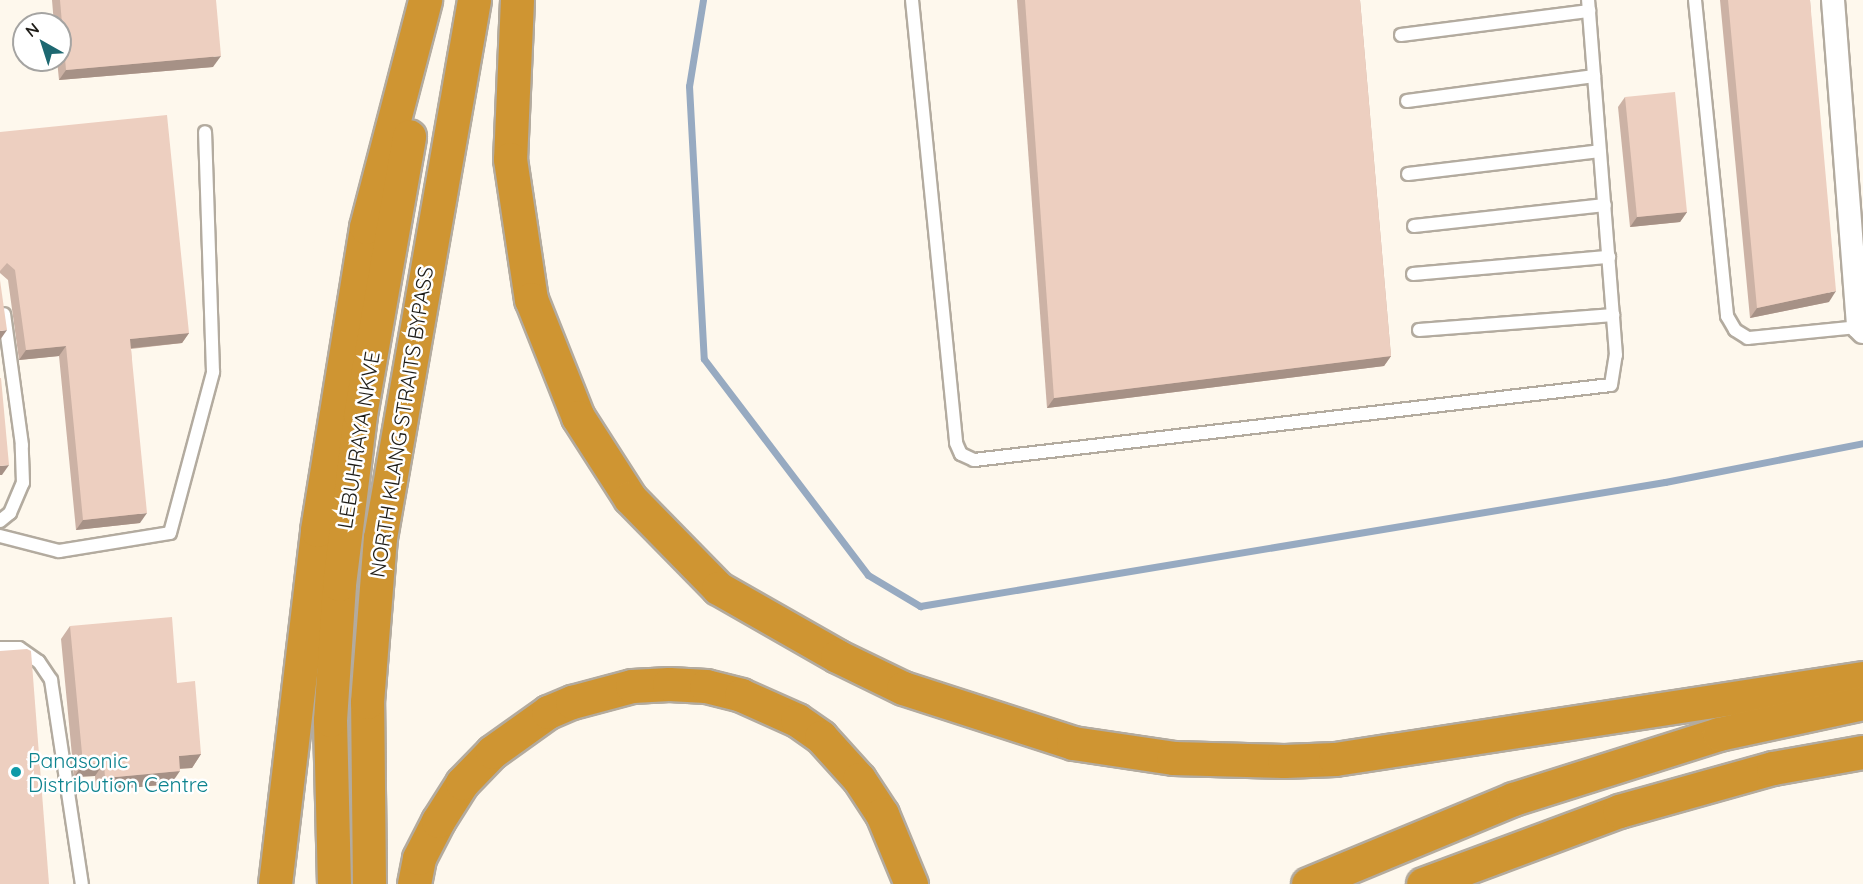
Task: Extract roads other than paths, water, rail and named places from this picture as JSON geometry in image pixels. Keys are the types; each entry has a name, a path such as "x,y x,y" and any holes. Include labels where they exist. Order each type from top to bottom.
{"highway":[{"path":"275,884 317,530 366,227 425,0"},
{"name":"LEBUHRAYA NKVE","path":"334,884 330,720 348,499 432,0"},
{"name":"NORTH KLANG STRAITS BYPASS","path":"369,884 367,702 380,538 474,0"},
{"path":"517,0 510,159 531,299 578,417 630,498 718,588 837,656 903,688 976,714 1073,743 1173,758 1335,759 1863,678"},
{"path":"252,884 307,628"},
{"path":"414,884 419,858 438,821 462,783 492,752 548,712 572,702 632,686 669,684 705,686 741,695 797,720 821,737 858,778 882,813 911,884"},
{"path":"1308,884 1513,799 1719,734 1863,703"},
{"path":"1423,884 1619,811 1773,768 1863,752"}],"street":[{"path":"1833,0 1857,240 1861,329"}],"lane":[{"path":"912,0 956,443 962,454 974,460 1611,385 1616,356 1589,5 1401,34"},
{"path":"1695,0 1727,316 1736,330 1749,338 1861,329"},
{"path":"1407,101 1594,76"},
{"path":"0,536 59,551 170,533 213,372 205,132"},
{"path":"1408,174 1600,151"},
{"path":"1414,226 1605,206"},
{"path":"1413,274 1609,257"},
{"path":"0,521 10,513 23,483 22,446 3,304"},
{"path":"1419,330 1613,315"},
{"path":"0,648 19,648 39,662 51,680 82,884"}],"waterway":[{"path":"703,0 689,86 704,359 868,575 920,606 1665,482 1863,443"}],"place":[{"name":"Panasonic Distribution Centre","path":"16,772"}]}
